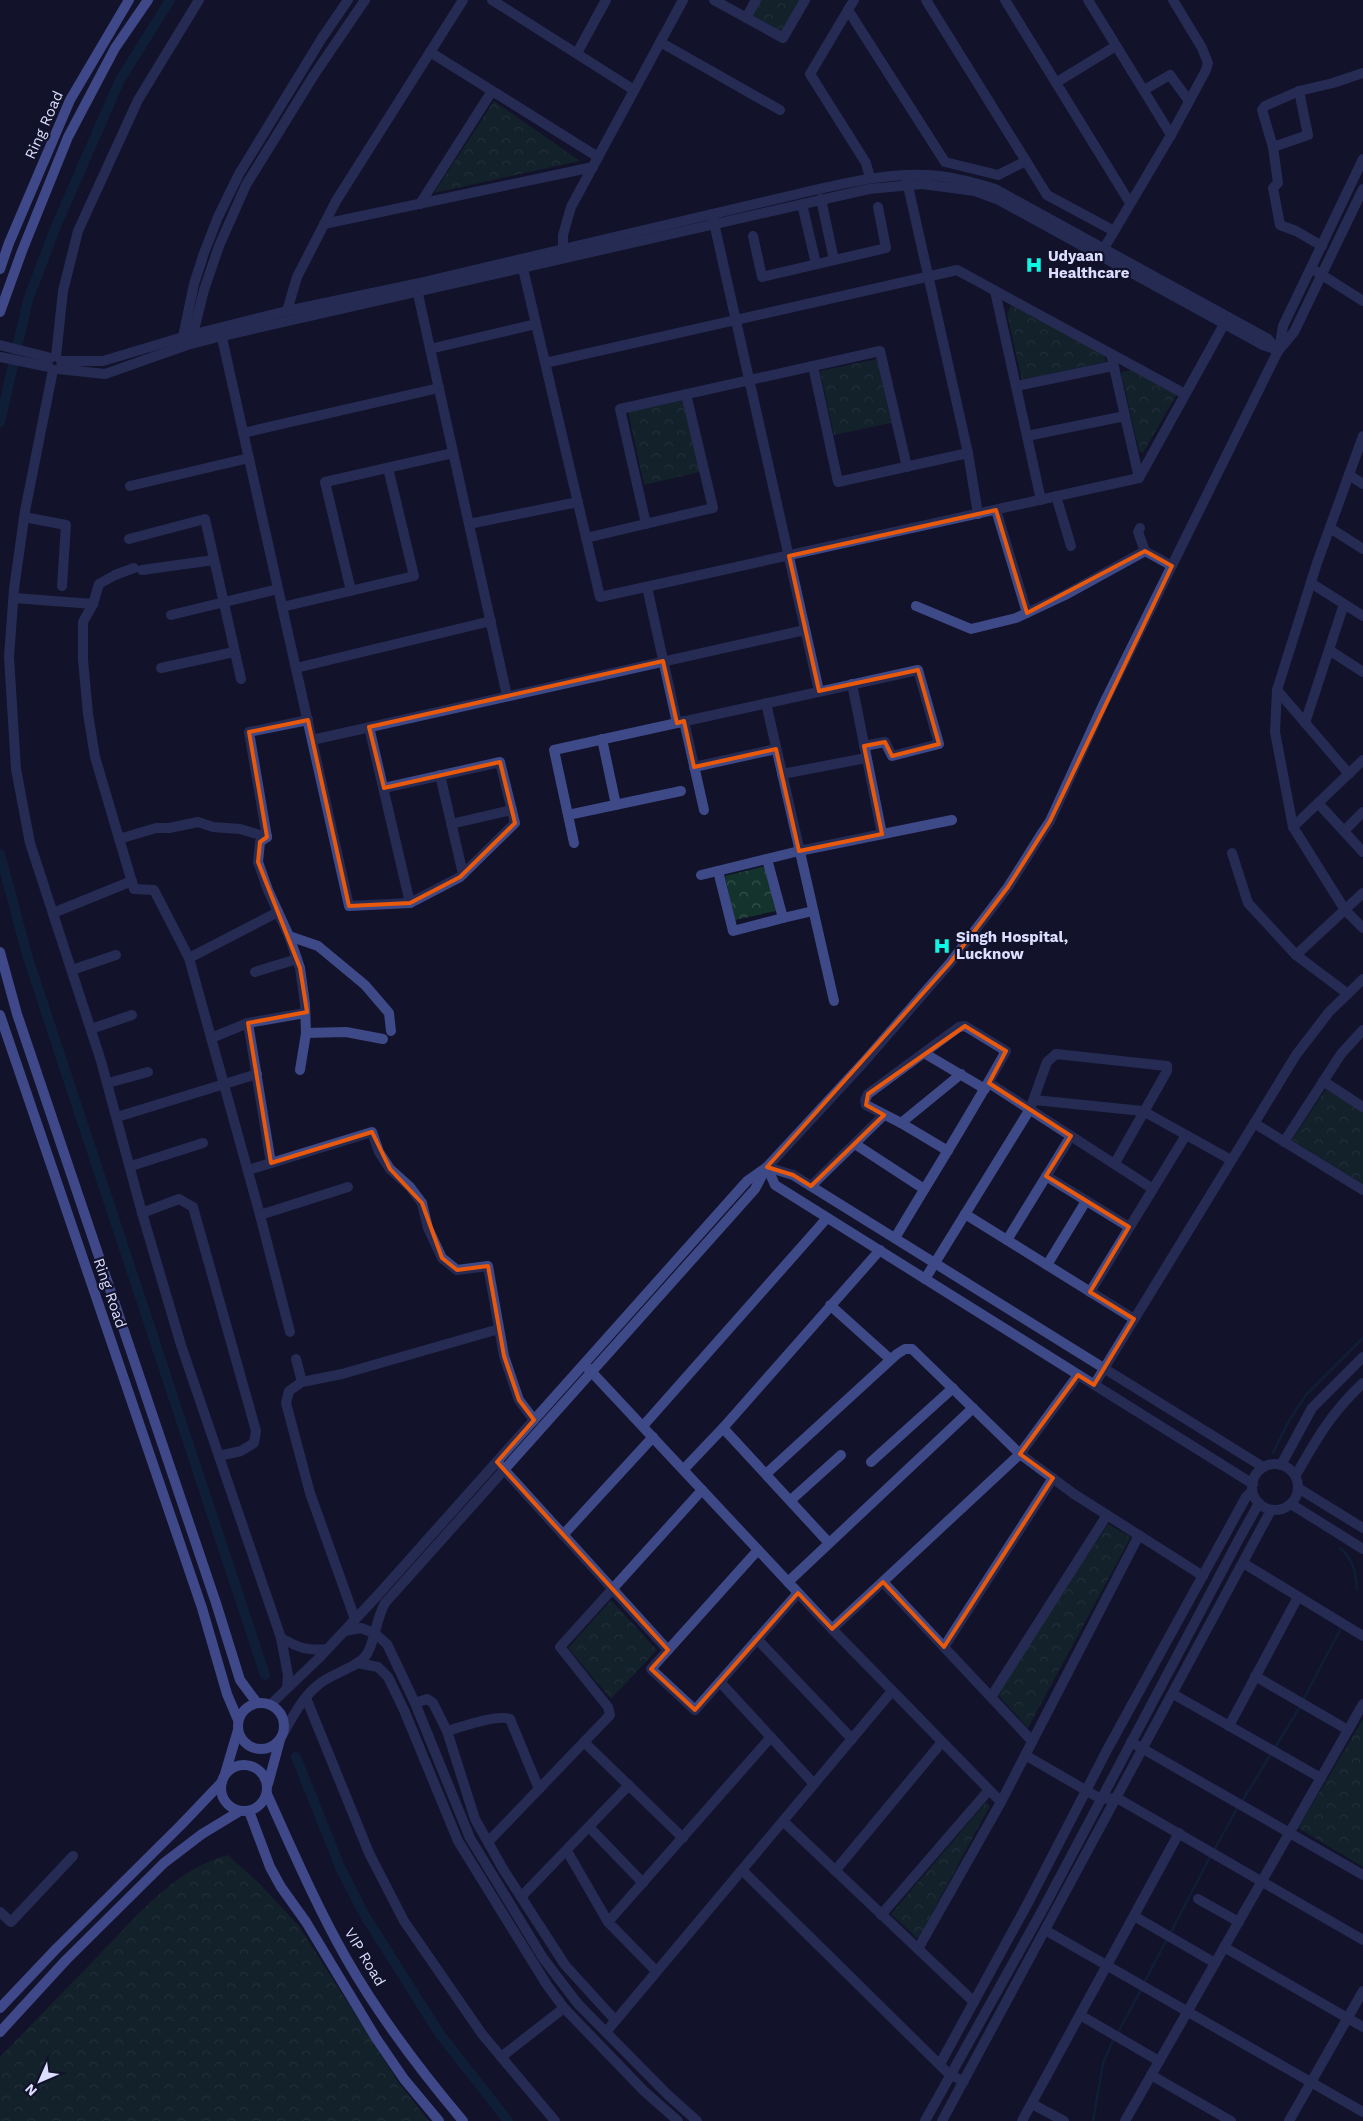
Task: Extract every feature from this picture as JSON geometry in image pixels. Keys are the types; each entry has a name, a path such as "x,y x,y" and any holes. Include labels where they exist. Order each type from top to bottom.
{"main road":[{"name":"Ring Road","path":"0,269 70,100 129,0"},
{"path":"0,312 22,251 68,137 115,48 148,0"},
{"path":"0,952 17,1014 216,1603 240,1680 257,1703"},
{"name":"Ring Road","path":"0,1015 202,1608 238,1725"},
{"path":"0,2032 66,1960 164,1863 202,1834 245,1811 257,1808 263,1802 282,1736 284,1722 281,1713 270,1705 257,1703 249,1706 242,1713 223,1778 221,1792 225,1801 232,1808 245,1811"},
{"path":"238,1725 242,1738 248,1745 257,1749 266,1749 274,1746 282,1736"},
{"path":"0,2008 56,1949 181,1825 232,1768 240,1765 249,1765 258,1769 264,1775 267,1789"},
{"name":"VIP Road","path":"267,1789 311,1890 347,1959 392,2029 433,2086 463,2121"},
{"path":"245,1811 281,1887 306,1922 376,2038 404,2079 439,2121"}],"street":[{"path":"199,0 138,100 78,231 63,291 55,364 24,517 9,657 16,769 30,843 108,1083 142,1213 181,1344 282,1638 288,1675 288,1688"},
{"path":"188,340 194,284 218,217 233,186 292,87 348,0"},
{"path":"188,340 213,264 243,192 314,75 365,0"},
{"path":"287,311 297,277 351,176 463,0"},
{"path":"492,0 634,90"},
{"path":"577,53 606,0"},
{"path":"563,249 562,235 571,208 683,0"},
{"path":"714,0 783,38 805,0"},
{"path":"746,18 756,0"},
{"path":"854,0 810,74 866,163 870,178"},
{"path":"926,0 1047,195 1114,231"},
{"path":"1005,0 1130,203"},
{"path":"1088,0 1171,135"},
{"path":"1102,252 1171,135 1206,70 1208,62 1202,48 1174,0"},
{"path":"848,10 945,162 998,175 1026,160"},
{"path":"660,42 780,110"},
{"path":"1056,82 1116,46"},
{"path":"430,52 492,91 595,162"},
{"path":"303,69 314,75"},
{"path":"1322,246 1296,231 1280,226 1273,188 1278,183 1273,147 1263,108 1299,91 1333,83 1363,73"},
{"path":"1144,90 1168,75 1172,77 1189,101"},
{"path":"292,87 302,94"},
{"path":"420,204 492,91"},
{"path":"1273,147 1308,135 1299,91"},
{"path":"1278,351 1283,326 1363,159"},
{"path":"324,224 420,204 595,162"},
{"path":"2,357 27,363 55,364 105,374 188,340 713,219 870,178 907,181 975,191 999,200 1102,252 1226,320 1263,345 1278,351"},
{"path":"522,264 563,249 713,219 802,204 907,181"},
{"path":"907,181 968,453 978,514"},
{"path":"233,186 243,192"},
{"path":"282,1736 298,1707 318,1685 339,1671 357,1664 366,1654 384,1603 500,1466 534,1420 747,1181 767,1167 863,1063 950,963 1008,887 1050,821 1103,705 1278,351 1294,332 1363,189"},
{"path":"821,199 834,260"},
{"path":"802,204 816,264"},
{"path":"753,236 762,277 886,248 878,207"},
{"path":"713,219 819,692"},
{"path":"522,264 600,597 1139,478 1226,320"},
{"path":"1311,268 1363,301"},
{"path":"545,363 957,270 1185,394"},
{"path":"221,332 287,311 416,288"},
{"path":"416,288 507,696"},
{"path":"995,291 1041,500"},
{"path":"430,349 536,324"},
{"path":"221,332 349,906 410,903 463,874 515,823 500,762 384,788"},
{"path":"2,345 31,352 55,364"},
{"path":"646,524 620,409 880,351 907,467"},
{"path":"1111,354 1139,478"},
{"path":"813,366 838,482 968,453"},
{"path":"1016,386 1113,366"},
{"path":"244,433 439,388"},
{"path":"586,538 713,508 686,394"},
{"path":"1027,436 1125,416"},
{"path":"1363,436 1311,583 1277,690 1275,732 1293,827 1345,910 1363,928"},
{"path":"351,591 325,482 453,452"},
{"path":"130,486 249,458"},
{"path":"282,607 414,576 388,468"},
{"path":"1349,475 1363,484"},
{"path":"1056,496 1071,546"},
{"path":"469,524 578,502"},
{"path":"996,510 1027,613"},
{"path":"24,517 66,525 62,586"},
{"path":"129,539 205,519 241,679"},
{"path":"1140,528 1138,532 1145,551 1172,566"},
{"path":"1330,528 1363,549"},
{"path":"916,606 971,629 1016,618 1065,595 1145,551"},
{"path":"214,560 138,569 115,575 99,584 93,604 83,622 83,660 88,714 95,757 134,889 154,890 189,958 248,1170 290,1332"},
{"path":"1311,583 1363,616"},
{"path":"647,587 663,661 694,767 704,810"},
{"path":"171,615 278,589"},
{"path":"14,598 93,604"},
{"path":"1305,723 1344,604"},
{"path":"296,668 490,621"},
{"path":"312,740 805,630"},
{"path":"1329,650 1363,672"},
{"path":"161,668 234,652"},
{"path":"574,843 554,750 918,670 939,744 892,756 885,742 864,746"},
{"path":"852,684 882,834"},
{"path":"1277,690 1349,774"},
{"path":"766,703 834,1001"},
{"path":"267,837 249,732 308,720"},
{"path":"370,727 410,903"},
{"path":"602,740 616,805"},
{"path":"694,767 776,748"},
{"path":"782,774 866,758"},
{"path":"1293,827 1363,760"},
{"path":"440,776 463,874"},
{"path":"568,815 681,791"},
{"path":"1318,803 1363,852"},
{"path":"451,824 512,810"},
{"path":"1344,831 1363,812"},
{"path":"701,875 767,859 952,820"},
{"path":"119,839 156,828 169,828 198,822 213,827 240,829 267,837"},
{"path":"267,837 260,842 258,862 268,890 289,936 300,968 306,1034 300,1070"},
{"path":"1232,853 1248,903 1296,955 1348,994"},
{"path":"767,859 784,918"},
{"path":"718,871 733,931 813,911"},
{"path":"53,913 132,881"},
{"path":"1296,955 1363,893"},
{"path":"189,958 278,912"},
{"path":"289,936 318,946 366,985 389,1013 391,1031"},
{"path":"72,970 116,955"},
{"path":"255,972 297,959"},
{"path":"1094,1385 1296,1055 1329,1012 1363,980"},
{"path":"211,1038 248,1023 305,1013"},
{"path":"91,1029 132,1015"},
{"path":"248,1023 271,1163"},
{"path":"895,1238 924,1189 948,1151 987,1086 1006,1051 970,1027 959,1027 868,1094 865,1100 866,1105 901,1122 948,1151"},
{"path":"1284,1142 1341,1054 1359,1042 1363,1030"},
{"path":"306,1034 346,1032 384,1039"},
{"path":"924,1053 961,1074 1032,1105 1071,1136 1153,1189"},
{"path":"925,1279 1032,1105 1047,1062 1056,1054 1167,1066 1167,1071 1115,1163"},
{"path":"108,1083 148,1072"},
{"path":"117,1117 257,1074"},
{"path":"901,1122 961,1074"},
{"path":"1323,1081 1363,1106"},
{"path":"1032,1105 1143,1111 1231,1160"},
{"path":"811,1186 884,1115"},
{"path":"1254,1123 1363,1190"},
{"path":"248,1170 372,1132 379,1152 390,1169 410,1187 422,1203 428,1228 442,1258 458,1270 488,1266 504,1356 519,1400 534,1420"},
{"path":"1090,1292 1186,1135"},
{"path":"1007,1240 1071,1136"},
{"path":"131,1166 202,1143"},
{"path":"855,1144 924,1189"},
{"path":"767,1167 793,1175 1263,1467"},
{"path":"767,1167 775,1185 1094,1385 1252,1488 1260,1503 1272,1510 1280,1510 1291,1504 1298,1493 1296,1475 1289,1468 1271,1464 1263,1467 1256,1474 1252,1488 1086,1790 1030,1901 940,2064"},
{"path":"270,1705 327,1649 592,1372 755,1189 767,1167"},
{"path":"1046,1176 1130,1227"},
{"path":"260,1215 348,1187"},
{"path":"142,1213 179,1199 194,1207 256,1431 254,1443 241,1451 219,1456"},
{"path":"1047,1265 1086,1201"},
{"path":"965,1214 1134,1319"},
{"path":"643,1426 827,1218"},
{"path":"684,1469 724,1428 880,1250"},
{"path":"830,1305 890,1359"},
{"path":"355,1619 310,1492 286,1403 290,1391 302,1382 342,1374 499,1329"},
{"path":"766,1474 890,1359 905,1349 912,1349 1020,1454 1107,1515 1203,1576"},
{"path":"1280,1465 1312,1408 1363,1357"},
{"path":"296,1358 302,1382"},
{"path":"584,1364 832,1629 1001,1802"},
{"path":"832,1629 1020,1454 1078,1375"},
{"path":"1296,1475 1325,1424 1341,1404 1363,1383"},
{"path":"871,1462 953,1388"},
{"path":"788,1582 973,1408"},
{"path":"724,1428 829,1543"},
{"path":"563,1535 653,1437"},
{"path":"791,1500 841,1455"},
{"path":"500,1466 668,1650"},
{"path":"944,1647 1053,1478"},
{"path":"1298,1488 1363,1528"},
{"path":"488,1842 610,1715 608,1707 560,1647 702,1490"},
{"path":"925,2121 1043,1908 1260,1503"},
{"path":"1291,1504 1363,1549"},
{"path":"942,2121 1272,1510"},
{"path":"990,1697 1107,1515"},
{"path":"918,1949 1001,1802 1139,1535"},
{"path":"758,1550 650,1669 695,1710 798,1593"},
{"path":"1243,1563 1363,1636"},
{"path":"883,1582 1032,1741"},
{"path":"1229,1726 1298,1597"},
{"path":"342,1633 350,1629 362,1628 374,1633 387,1644 415,1703 470,1838 543,1958 578,2004 668,2095 697,2121"},
{"path":"282,1638 297,1647 309,1650 327,1649"},
{"path":"757,1640 852,1739"},
{"path":"357,1664 378,1667 388,1677 404,1710 458,1841 547,1985 564,2008 644,2090 678,2121"},
{"path":"1255,1676 1348,1730"},
{"path":"720,1682 814,1784"},
{"path":"606,2032 892,1691"},
{"path":"1173,1694 1321,1778"},
{"path":"306,1698 369,1853 404,1921 482,2034 555,2121"},
{"path":"415,1703 424,1699 433,1702 447,1731 475,1819 488,1842 565,1965 615,2020"},
{"path":"1125,2121 1363,1704"},
{"path":"447,1731 506,1717 510,1719 539,1788"},
{"path":"608,1922 771,1737"},
{"path":"584,1742 682,1838"},
{"path":"835,1871 942,1742"},
{"path":"1131,1742 1363,1875"},
{"path":"1025,1755 1101,1799 1117,1798 1363,1940"},
{"path":"521,1897 629,1785"},
{"path":"882,1914 989,1790"},
{"path":"782,1821 974,2002"},
{"path":"589,1827 642,1883"},
{"path":"1022,2121 1179,1833"},
{"path":"567,1851 608,1922 656,1971"},
{"path":"0,1912 12,1922 73,1856"},
{"path":"742,1870 950,2075 964,2081"},
{"path":"1198,1899 1239,1922"},
{"path":"1134,1916 1215,1963"},
{"path":"1045,1930 1363,2112"},
{"path":"1224,1948 1363,2027"},
{"path":"1289,2121 1363,1991"},
{"path":"501,2057 564,2008"},
{"path":"1080,2015 1159,2061"},
{"path":"1151,2075 1231,2121"},
{"path":"1032,2104 1064,2121"}],"highlighted area":[{"path":"996,510 1027,613 1145,551 1172,566 1050,821 1008,887 950,963 767,1167 793,1175 811,1186 884,1115 866,1105 868,1094 965,1026 1006,1051 989,1083 1071,1136 1046,1176 1129,1227 1090,1292 1134,1319 1094,1385 1078,1375 1020,1454 1053,1478 944,1647 883,1582 832,1629 798,1593 695,1710 651,1669 668,1650 497,1462 534,1420 519,1400 504,1356 488,1266 457,1270 442,1258 422,1203 390,1169 372,1132 271,1163 248,1023 307,1012 300,968 258,862 260,842 267,837 249,732 308,720 349,906 410,903 460,877 515,823 500,762 384,788 369,727 663,661 677,723 684,721 694,767 776,749 799,851 882,834 864,746 885,742 892,756 939,744 918,670 819,691 789,556"}],"green space":[{"path":"761,0 800,0 782,33 752,16"},
{"path":"494,101 580,161 434,193"},
{"path":"1011,305 1104,355 1106,362 1022,380 1007,314"},
{"path":"877,359 891,423 834,435 820,371"},
{"path":"1131,370 1177,394 1143,453 1139,451 1121,372"},
{"path":"683,400 700,472 644,485 628,412"},
{"path":"766,866 776,911 735,920 725,876"},
{"path":"1326,1089 1363,1112 1363,1184 1292,1140"},
{"path":"1108,1524 1131,1537 1028,1728 997,1694"},
{"path":"611,1600 657,1650 611,1699 568,1648"},
{"path":"1363,1719 1363,1867 1298,1828"},
{"path":"986,1802 990,1806 918,1939 891,1914"},
{"path":"228,1855 260,1884 299,1926 399,2083 429,2121 0,2121 0,2057 154,1899 189,1872 208,1862"}],"waterway":[{"path":"0,422 28,300 56,226 120,80 170,0"},
{"path":"0,854 28,958 265,1675"},
{"path":"1273,1453 1287,1424 1306,1395 1363,1338"},
{"path":"1340,1548 1348,1557 1353,1567 1357,1589"},
{"path":"1303,1700 1340,1630"},
{"path":"1274,1749 1301,1705"},
{"path":"1241,1803 1271,1754"},
{"path":"296,1757 340,1867 364,1914 439,2033 508,2121"},
{"path":"1214,1850 1238,1807"},
{"path":"1170,1934 1211,1855"},
{"path":"1144,1983 1167,1939"},
{"path":"1117,2034 1142,1988"},
{"path":"1093,2121 1103,2063 1114,2038"}],"place":[{"name":"Udyaan Healthcare","path":"1034,265"},
{"name":"Singh Hospital, Lucknow","path":"942,946"}]}
